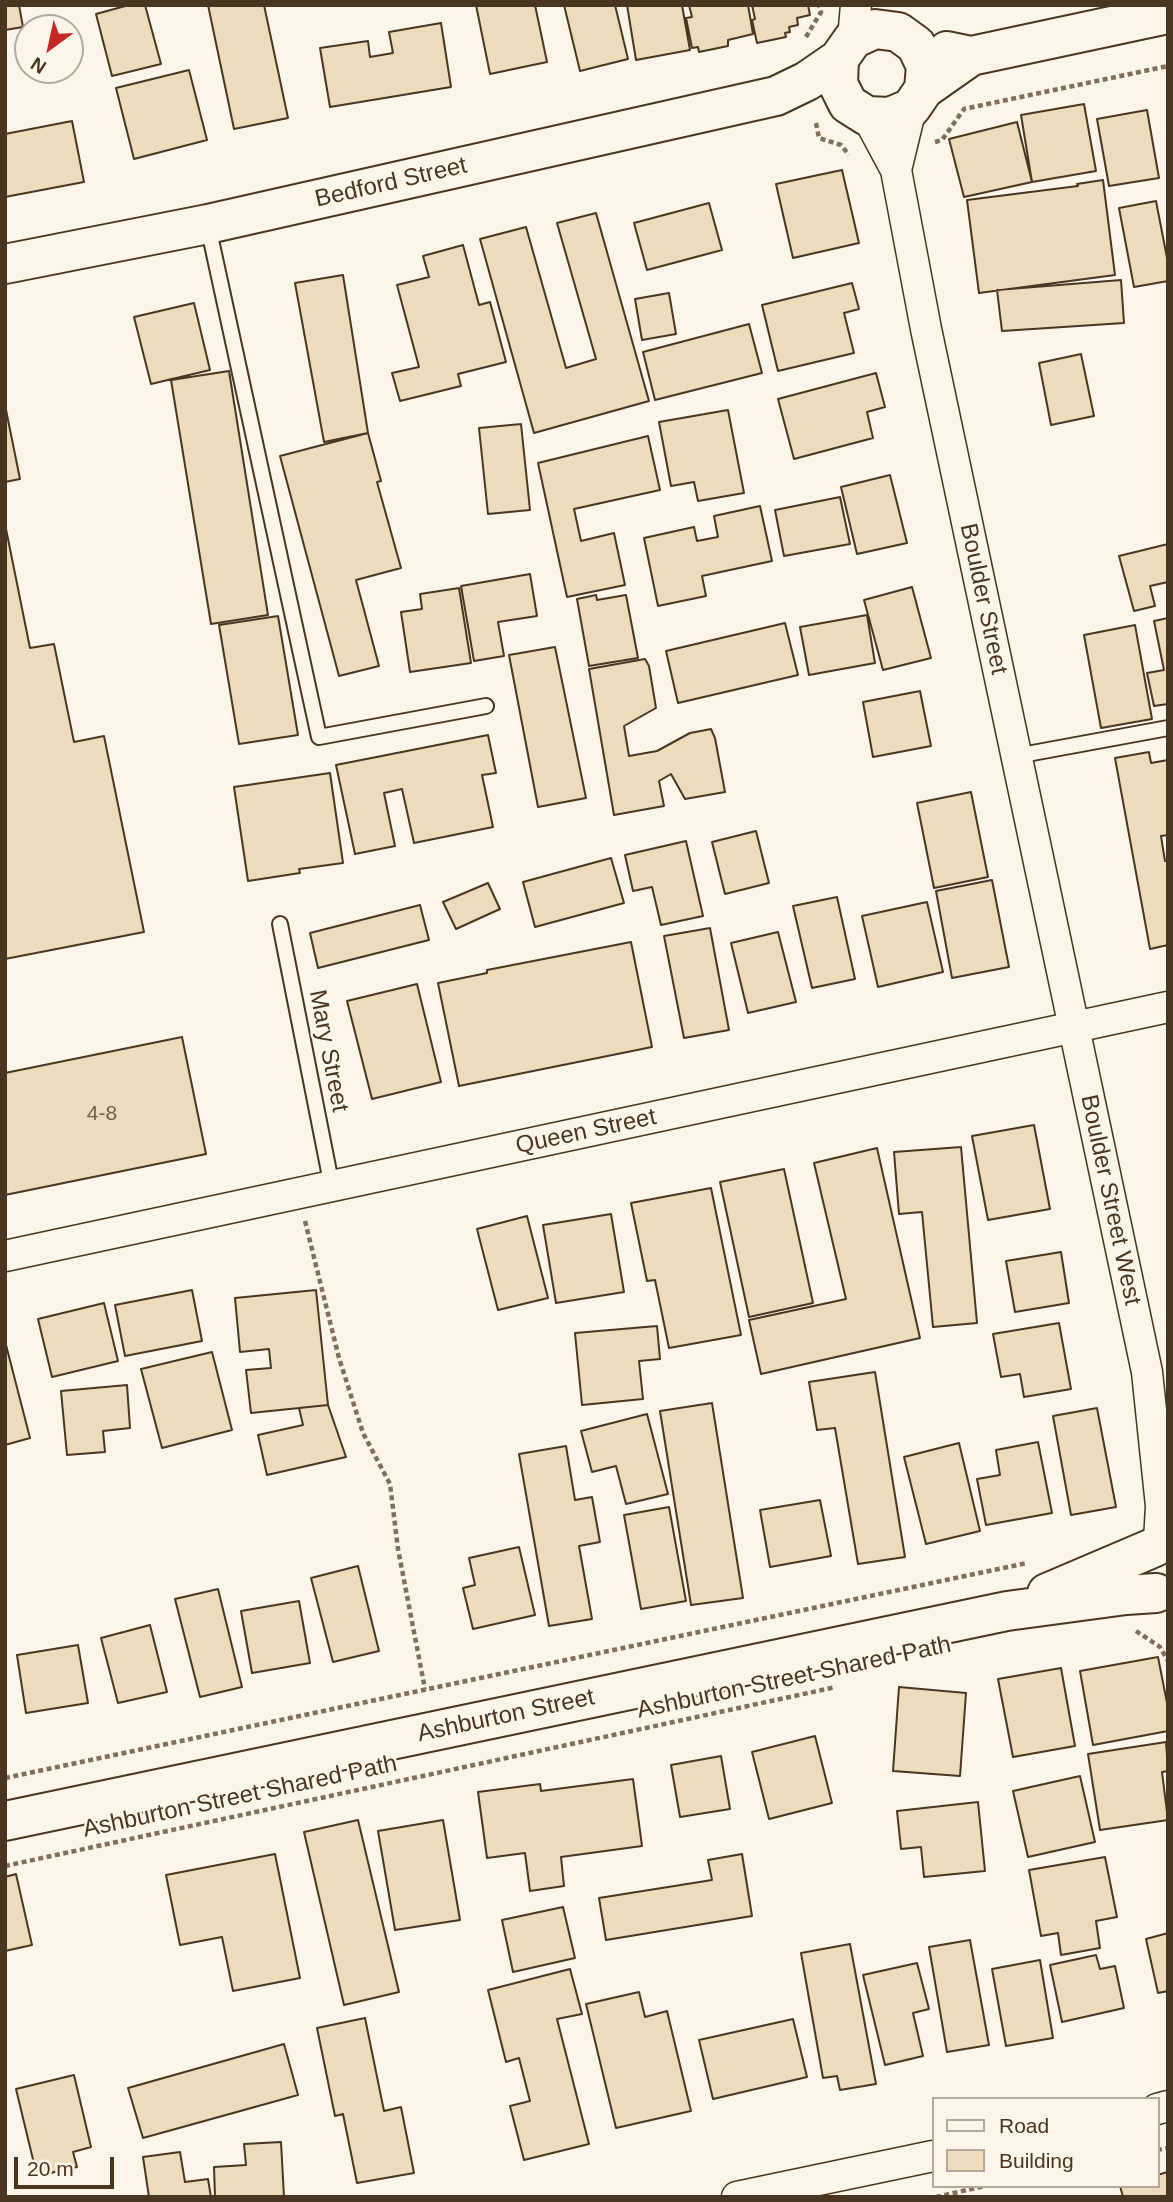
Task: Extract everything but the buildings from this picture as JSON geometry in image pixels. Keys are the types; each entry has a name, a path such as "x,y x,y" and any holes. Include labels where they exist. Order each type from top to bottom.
{"street":[{"path":"971,56 897,28 849,34 838,84 858,110 890,117 971,56 1168,14"},
{"path":"897,28 926,66 917,98"},
{"name":"Bedford Street","path":"5,264 208,224 776,96 807,81 849,34"},
{"name":"Bedford Street","path":"776,96 858,110"},
{"name":"Boulder Street","path":"896,170 917,98"},
{"name":"Boulder Street","path":"858,110 896,170 926,329 1072,1027"},
{"name":"Queen Street","path":"5,1256 1168,1007"},
{"name":"Boulder Street West","path":"1072,1027 1147,1372 1161,1506 1160,1541"},
{"name":"Boulder Street West","path":"1147,1372 1168,1426"},
{"path":"1160,1541 1148,1570 1150,1583 1164,1603"},
{"name":"Ashburton Street","path":"1007,1611 1160,1541"},
{"name":"Ashburton Street","path":"5,1821 1007,1611 1126,1595 1164,1603"},
{"path":"737,2197 932,2156"}],"lane":[{"path":"208,224 319,737 486,706"},
{"path":"1016,756 1168,729"},
{"name":"Mary Street","path":"280,924 332,1187"}],"path":[{"path":"800,47 821,12 819,5"},
{"path":"943,141 964,108 1168,66"},
{"path":"819,138 841,145 853,162"},
{"path":"299,1194 339,1358 363,1433 390,1484 398,1549 425,1689"},
{"path":"5,1778 1027,1563"},
{"path":"1133,1630 1160,1647 1168,1661"},
{"name":"Ashburton Street Shared Path","path":"5,1866 836,1687"},
{"path":"936,2197 976,2188"}]}
